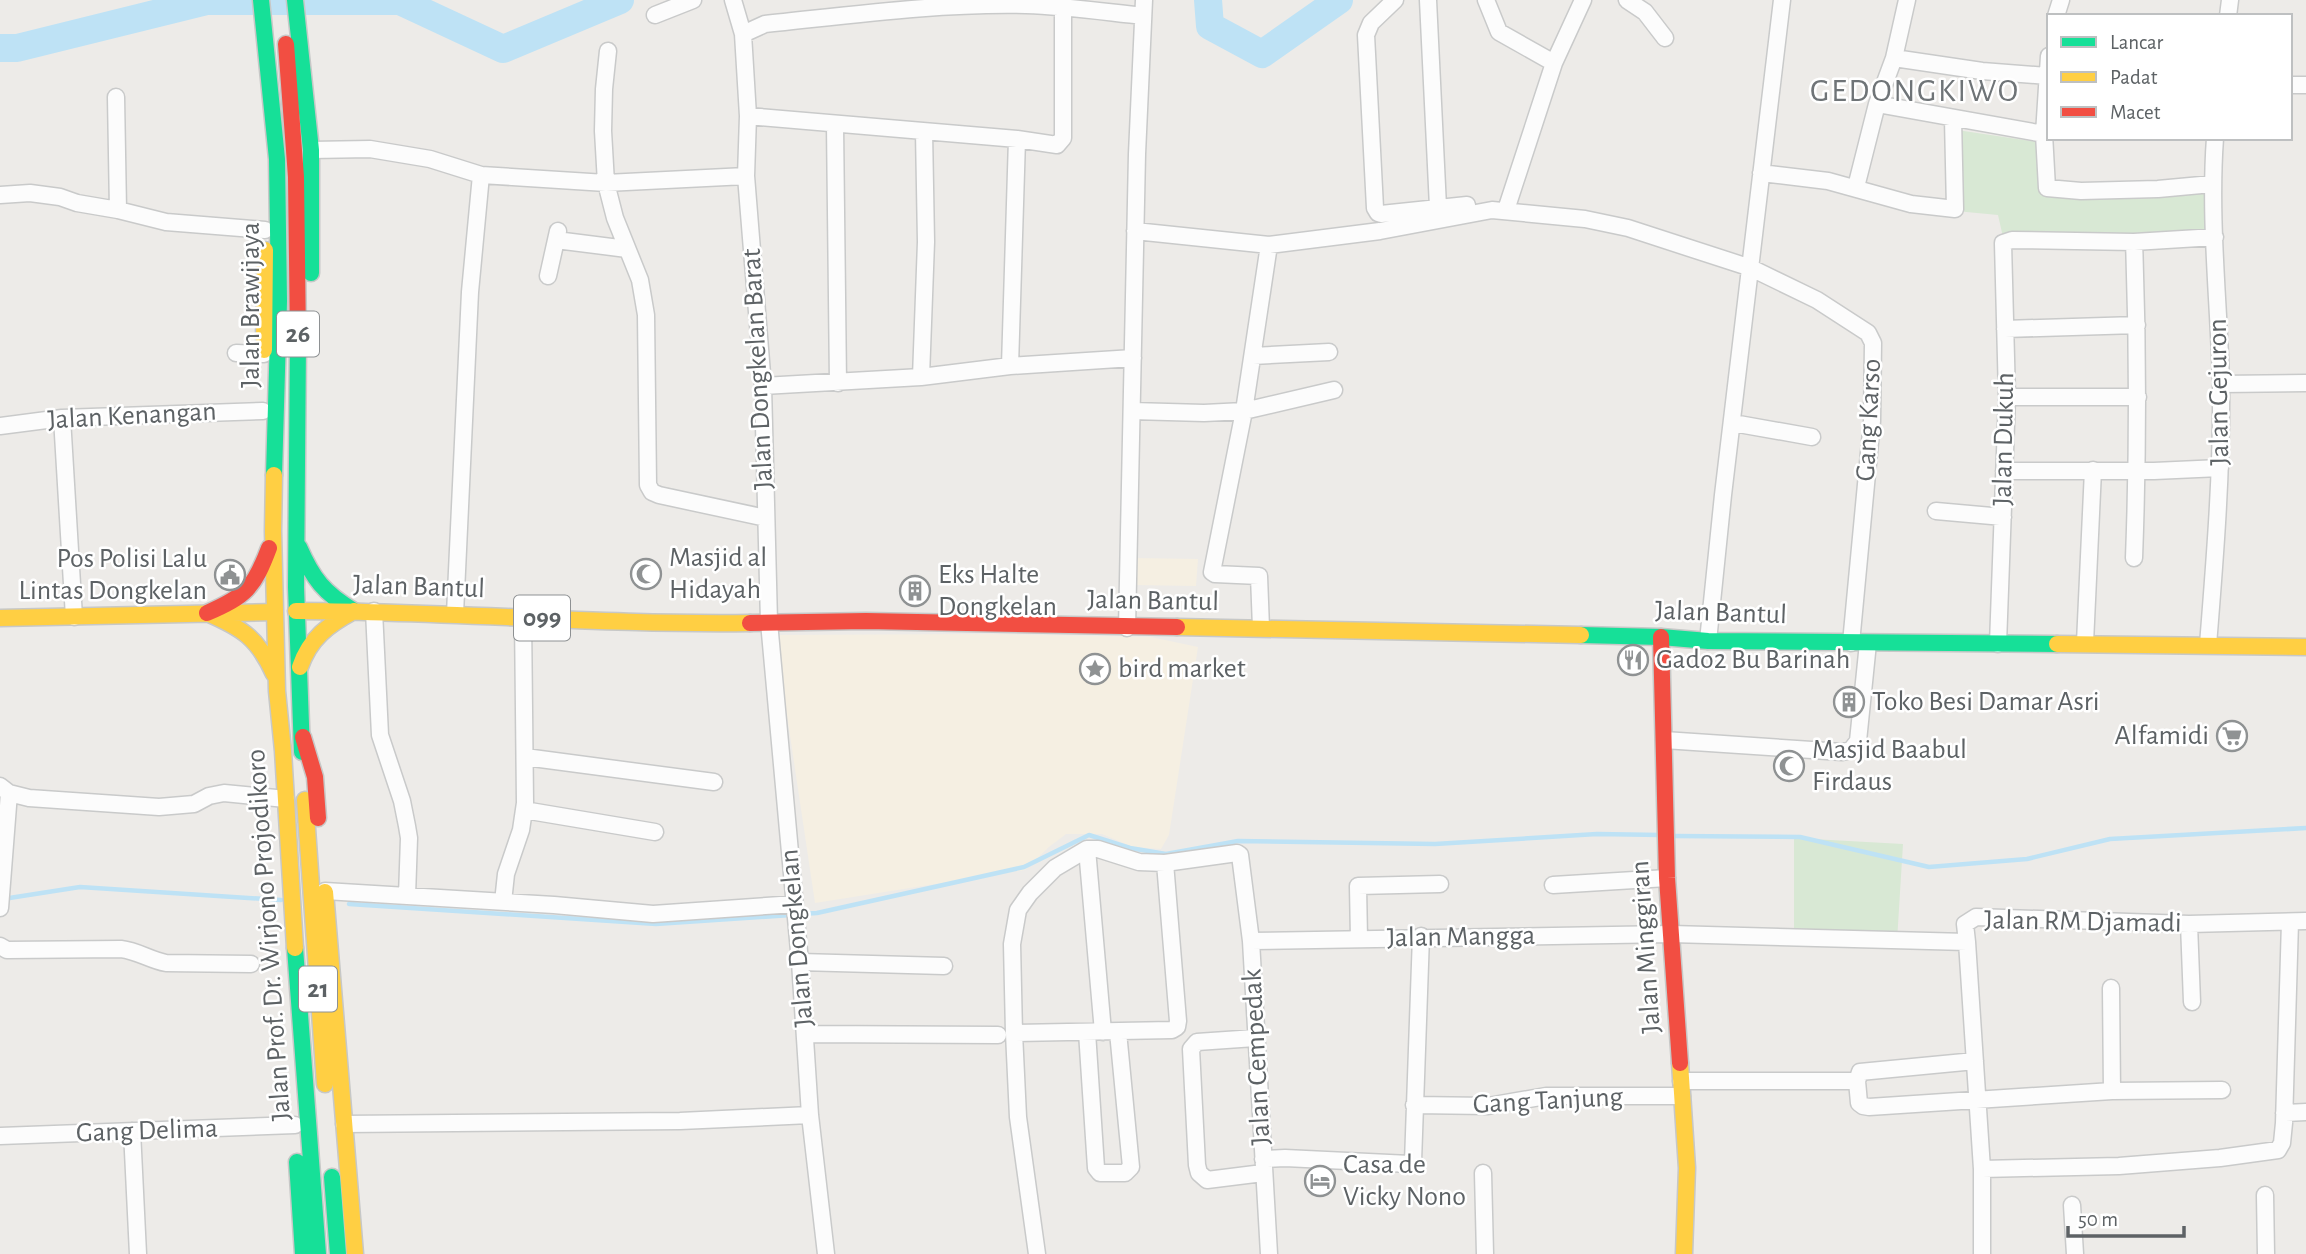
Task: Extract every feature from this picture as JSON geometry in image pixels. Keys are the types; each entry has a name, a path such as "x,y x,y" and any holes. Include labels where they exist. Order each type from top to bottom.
{"main road":[{"path":"248,0 263,66"},
{"name":"Jalan Brawijaya","path":"261,0 279,302 273,535 275,612"},
{"name":"Jalan Brawijaya","path":"281,0 295,53 298,198 296,611"},
{"path":"295,0 295,53 311,150 308,458 297,474"},
{"path":"271,159 265,230 263,411 274,481"},
{"path":"208,613 240,599 250,590 259,577 273,535"},
{"path":"295,538 310,574 318,585 330,597 354,611 319,632 304,654 298,677"},
{"name":"Jalan Prof. Dr. Wirjono Projodikoro","path":"296,611 300,724"},
{"name":"Jalan Bantul","path":"0,618 374,611 686,624 975,623 1661,637 1708,641 2306,647"},
{"name":"Jalan Prof. Dr. Wirjono Projodikoro","path":"275,612 294,941 318,1254"},
{"path":"208,613 240,627 253,637 264,649 277,679"},
{"name":"Jalan Minggiran","path":"1661,637 1667,878 1686,1168 1684,1254"},
{"path":"300,724 315,777 355,1254"},
{"name":"21","path":"300,724 338,1254"},
{"path":"302,1033 293,1071 303,1254"}],"street":[{"path":"654,15 693,0"},
{"name":"Jalan Dongkelan Barat","path":"733,0 743,33 748,116 746,176 763,386 769,622"},
{"path":"1395,0 1371,23 1366,34 1375,208 1381,214 1473,204 1478,206 1480,211"},
{"path":"1428,0 1438,207"},
{"path":"1486,0 1499,32 1555,63"},
{"path":"1506,210 1555,63 1583,0"},
{"path":"1627,0 1645,12 1665,38"},
{"path":"1708,641 1782,0"},
{"path":"1856,187 1877,104 1894,58 1907,0"},
{"path":"743,33 765,24 841,8 966,3 1063,9 1144,8 1135,231 1127,628"},
{"path":"748,116 1017,139 1053,145 1063,141 1063,9"},
{"path":"608,51 603,120 606,183 615,218 640,280 646,315 647,480 652,492 659,495 766,518"},
{"path":"1894,58 1982,71 2047,76 2044,134 2046,187 2049,190 2158,189 2212,184"},
{"path":"116,97 118,210"},
{"path":"1877,104 2044,134"},
{"path":"1760,173 1828,181 1910,204 1955,209 1953,118"},
{"path":"835,125 838,383"},
{"path":"921,377 926,242 924,132"},
{"path":"1010,366 1017,139"},
{"name":"Jalan Gejuron","path":"2208,645 2220,468 2221,384 2212,184 2215,140"},
{"path":"311,150 370,149 430,159 481,175 606,183 746,176"},
{"path":"455,614 470,292 481,175"},
{"path":"0,195 50,196 166,222 265,230"},
{"path":"1135,231 1269,244 1380,230 1480,211 1506,210 1628,228 1751,268"},
{"path":"548,276 557,236 627,249"},
{"path":"2134,558 2138,397 2134,242 2215,237"},
{"name":"Jalan Dukuh","path":"1998,644 2007,397 2003,244 2006,240 2134,242"},
{"path":"1261,628 1259,576 1212,572 1244,411 1269,244"},
{"name":"Gang Karso","path":"1751,268 1817,300 1868,333 1874,343 1871,421 1851,643"},
{"path":"2006,329 2137,325"},
{"path":"1253,356 1329,352"},
{"path":"236,353 264,354"},
{"path":"763,386 921,377 1010,366 1133,358"},
{"path":"2221,384 2306,383"},
{"path":"1132,411 1244,411 1334,390"},
{"path":"2007,397 2138,397"},
{"name":"Jalan Kenangan","path":"0,426 62,418 263,411"},
{"path":"62,418 74,617"},
{"path":"1732,423 1812,437"},
{"path":"2004,471 2220,468"},
{"path":"2085,643 2094,470"},
{"path":"1936,511 2003,517"},
{"path":"374,611 380,735 402,801 409,838 407,896"},
{"path":"503,902 506,874 521,830 524,810 523,617"},
{"name":"Jalan Dongkelan","path":"769,622 806,1034 810,1115 826,1254"},
{"path":"1664,740 1842,752 1851,750 1858,741 1868,643"},
{"path":"525,757 714,782"},
{"path":"1,903 5,790 29,798 159,807 194,804 209,796 224,793 286,799"},
{"path":"524,810 655,832"},
{"path":"1087,849 1103,1032 1130,1167 1125,1173 1104,1175 1096,1168 1103,1032"},
{"path":"806,1034 1006,1034 1172,1030 1177,1027 1178,1021 1165,863 1139,862 1098,849 1087,849 1055,868 1018,909 1012,944 1006,1034 1037,1254"},
{"name":"Jalan Cempedak","path":"1165,863 1239,854 1251,940 1269,1254"},
{"path":"1553,885 1667,878"},
{"path":"1359,939 1358,886 1440,884"},
{"path":"325,891 653,914 794,904"},
{"name":"Jalan RM Djamadi","path":"1671,934 1967,942 1965,924 1976,917 2189,924 2298,922"},
{"path":"1982,1169 2119,1166 2278,1150 2282,1143 2298,922"},
{"path":"2189,924 2192,1002"},
{"name":"Jalan Mangga","path":"1251,940 1671,934"},
{"path":"1255,1038 1197,1042 1191,1049 1197,1165 1199,1173 1206,1180 1285,1158 1410,1164 1414,1159 1421,936"},
{"path":"1967,942 1982,1169 1982,1254"},
{"path":"0,946 7,950 134,951 166,963 251,964"},
{"path":"800,962 944,966"},
{"path":"2111,988 2112,1091"},
{"path":"1975,1062 1863,1071 1858,1074 1857,1081 1859,1102 1863,1107 2112,1091 2222,1090"},
{"name":"Gang Tanjung","path":"1415,1105 1488,1106 1546,1096 1857,1081"},
{"path":"2284,1113 2306,1112"},
{"path":"344,1124 680,1121 810,1115"},
{"name":"Gang Delima","path":"0,1136 295,1125"},
{"path":"132,1131 138,1254"},
{"path":"1483,1173 1485,1254"},
{"path":"2265,1195 2266,1254"},
{"path":"2072,1205 2075,1254"}],"shaded area":[{"path":"1133,558 1198,559 1196,586 1133,585"},
{"path":"989,634 1151,637 1198,647 1169,835 1161,849 1133,847 1102,834 1066,834 1025,870 815,903 775,635"}],"green space":[{"path":"1957,130 2045,143 2046,187 2204,192 2208,236 2003,237 1998,215 1956,211"},
{"path":"1794,838 1903,844 1897,941 1794,939"}],"waterway":[{"path":"0,48 17,48 207,1 400,1 503,49 620,0"},
{"path":"1208,0 1210,26 1262,54 1339,0"},
{"path":"1673,836 1800,837 1929,867 2027,859 2110,839 2306,828"},
{"path":"800,914 817,913 1024,867 1089,835 1130,848 1166,854 1238,841 1435,844 1597,834 1661,835"},
{"path":"3,899 80,887 281,900"},
{"path":"349,904 656,924 791,915"}],"traffic: fast":[{"path":"261,0 277,159 279,301 274,475"},
{"path":"295,0 311,150 311,273"},
{"path":"298,340 296,587 302,752"},
{"path":"299,547 320,584 354,611"},
{"path":"1581,635 1708,641 2057,644"},
{"path":"295,948 318,1254"},
{"path":"297,1162 303,1254"},
{"path":"332,1177 338,1254"}],"traffic: slow":[{"path":"264,350 265,250"},
{"path":"274,475 277,691 295,948"},
{"path":"296,611 750,623"},
{"path":"300,667 309,648 321,633 354,611"},
{"path":"0,618 275,612"},
{"path":"207,613 248,636 262,651 274,674"},
{"path":"1177,627 1581,635"},
{"path":"2057,644 2306,647"},
{"path":"305,800 325,1084"},
{"path":"325,892 355,1254"},
{"path":"1680,1063 1687,1168 1684,1254"}],"traffic: jam":[{"path":"286,44 296,177 298,340"},
{"path":"207,613 240,596 247,589 258,573 269,548"},
{"path":"750,623 866,621 1177,627"},
{"path":"1661,637 1667,878 1680,1063"},
{"path":"303,737 315,777 318,818"}],"place":[{"name":"Masjid al Hidayah","path":"646,574"},
{"name":"Pos Polisi Lalu Lintas Dongkelan","path":"230,575"},
{"name":"Eks Halte Dongkelan","path":"915,591"},
{"name":"Gado2 Bu Barinah","path":"1633,660"},
{"name":"bird market","path":"1095,669"},
{"name":"Toko Besi Damar Asri","path":"1849,702"},
{"name":"Alfamidi","path":"2232,736"},
{"name":"Masjid Baabul Firdaus","path":"1789,766"},
{"name":"Casa de Vicky Nono","path":"1320,1181"}],"district":[{"name":"GEDONGKIWO","path":"1915,91"}]}
